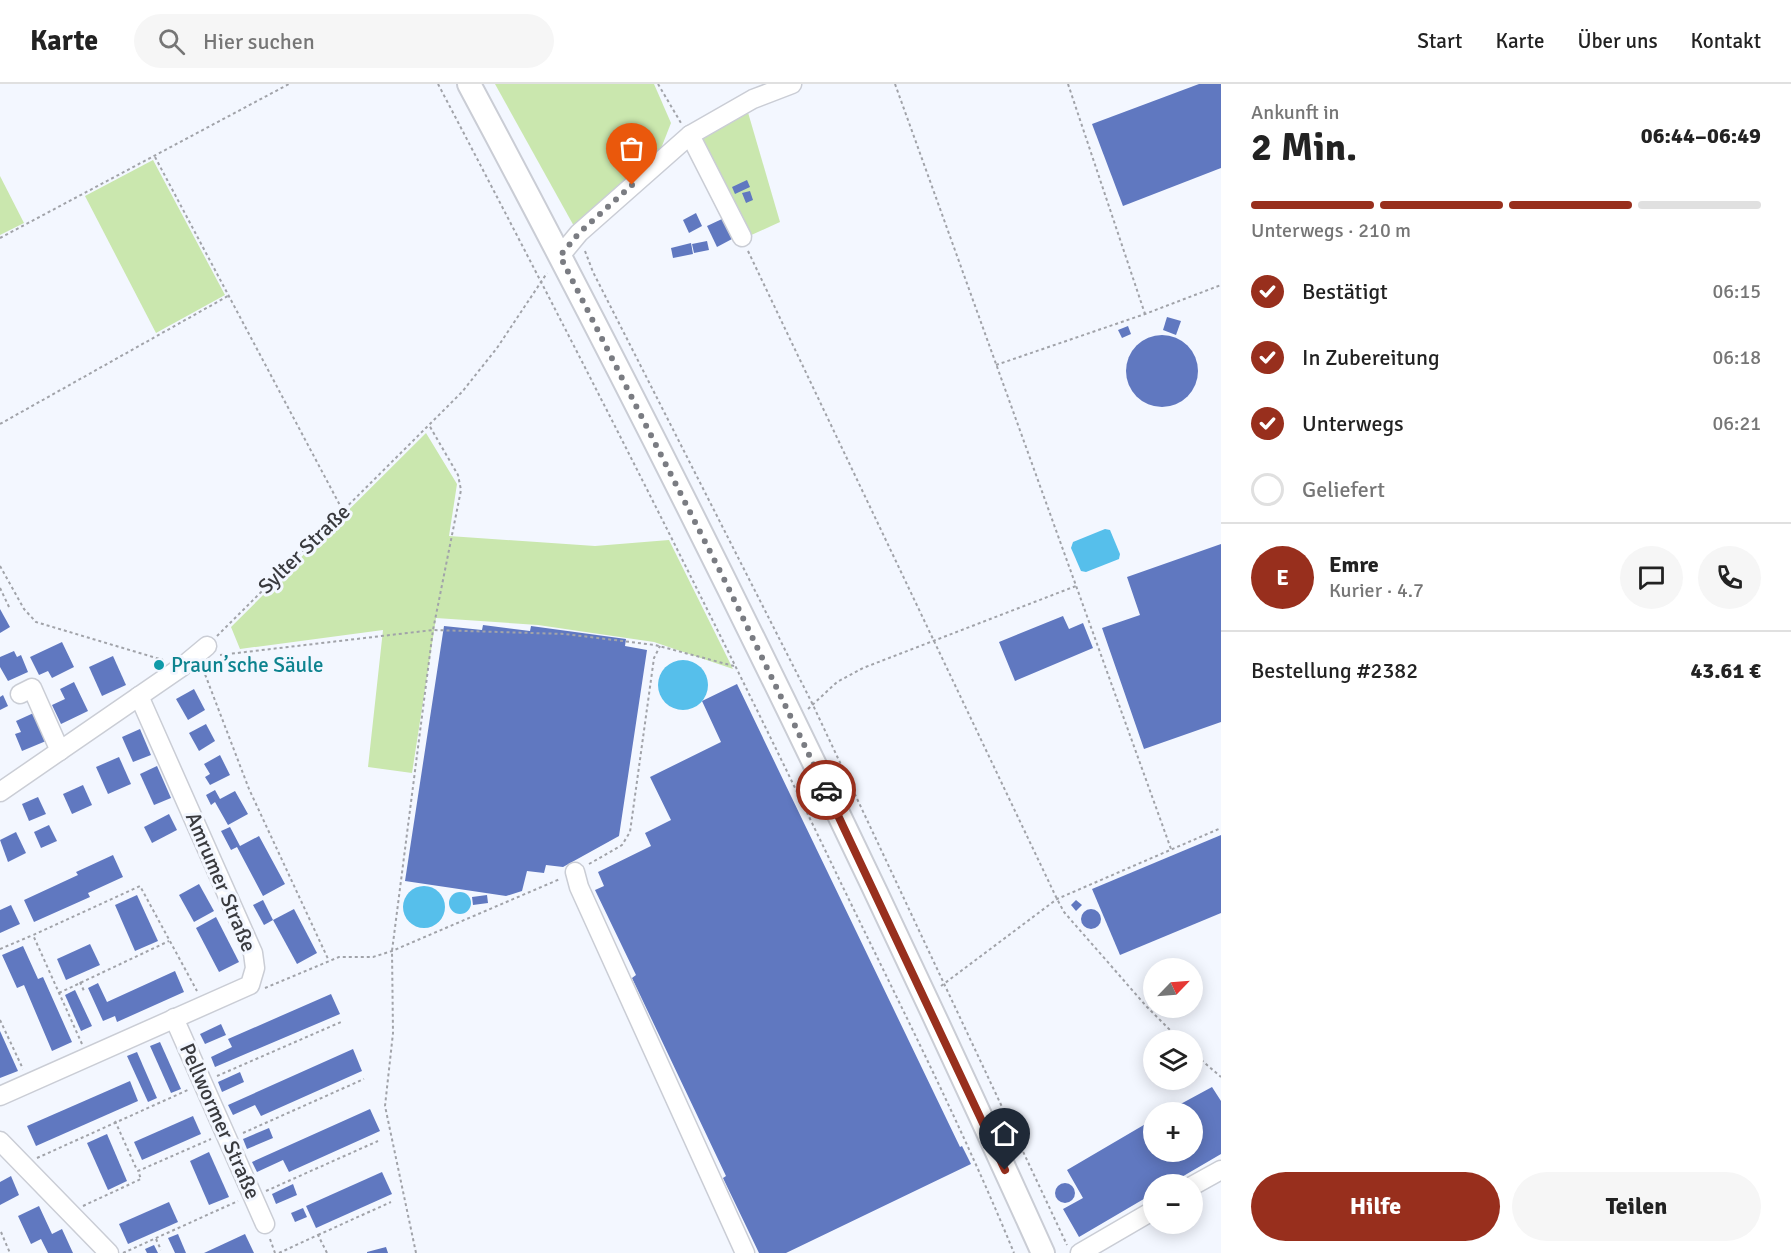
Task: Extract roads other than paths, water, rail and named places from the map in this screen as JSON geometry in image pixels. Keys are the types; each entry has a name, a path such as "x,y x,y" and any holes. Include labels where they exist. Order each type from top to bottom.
{"main road":[{"path":"469,84 560,256 795,725 924,994 1043,1253"}],"street":[{"path":"560,256 579,233 690,135 753,99 792,84"},
{"path":"690,135 742,237"},
{"path":"0,792 188,662 207,646"},
{"path":"20,694 32,688 60,751"},
{"name":"Amrumer Straße","path":"0,1096 250,985 255,968 253,953 139,696"},
{"path":"575,872 579,887 745,1253"},
{"name":"Pellwormer Straße","path":"174,1017 265,1224"},
{"path":"2,1148 71,1211 109,1253"},
{"path":"1203,1180 1221,1170"},
{"path":"1080,1253 1143,1216"}],"water":[{"path":"1105,529 1110,530 1120,554 1119,559 1086,572 1081,571 1071,548 1073,542"},
{"path":"683,660 692,662 703,671 708,685 706,694 697,705 683,710 674,708 663,699 658,685 660,676 669,665"},
{"path":"424,886 432,887 439,892 444,899 444,915 439,922 432,927 424,928 416,927 409,922 404,915 403,907 404,899 409,892 416,887"},
{"path":"460,892 468,895 471,903 468,911 460,914 452,911 449,903 452,895"}],"place":[{"name":"Praun’sche Säule","path":"159,665"}]}
